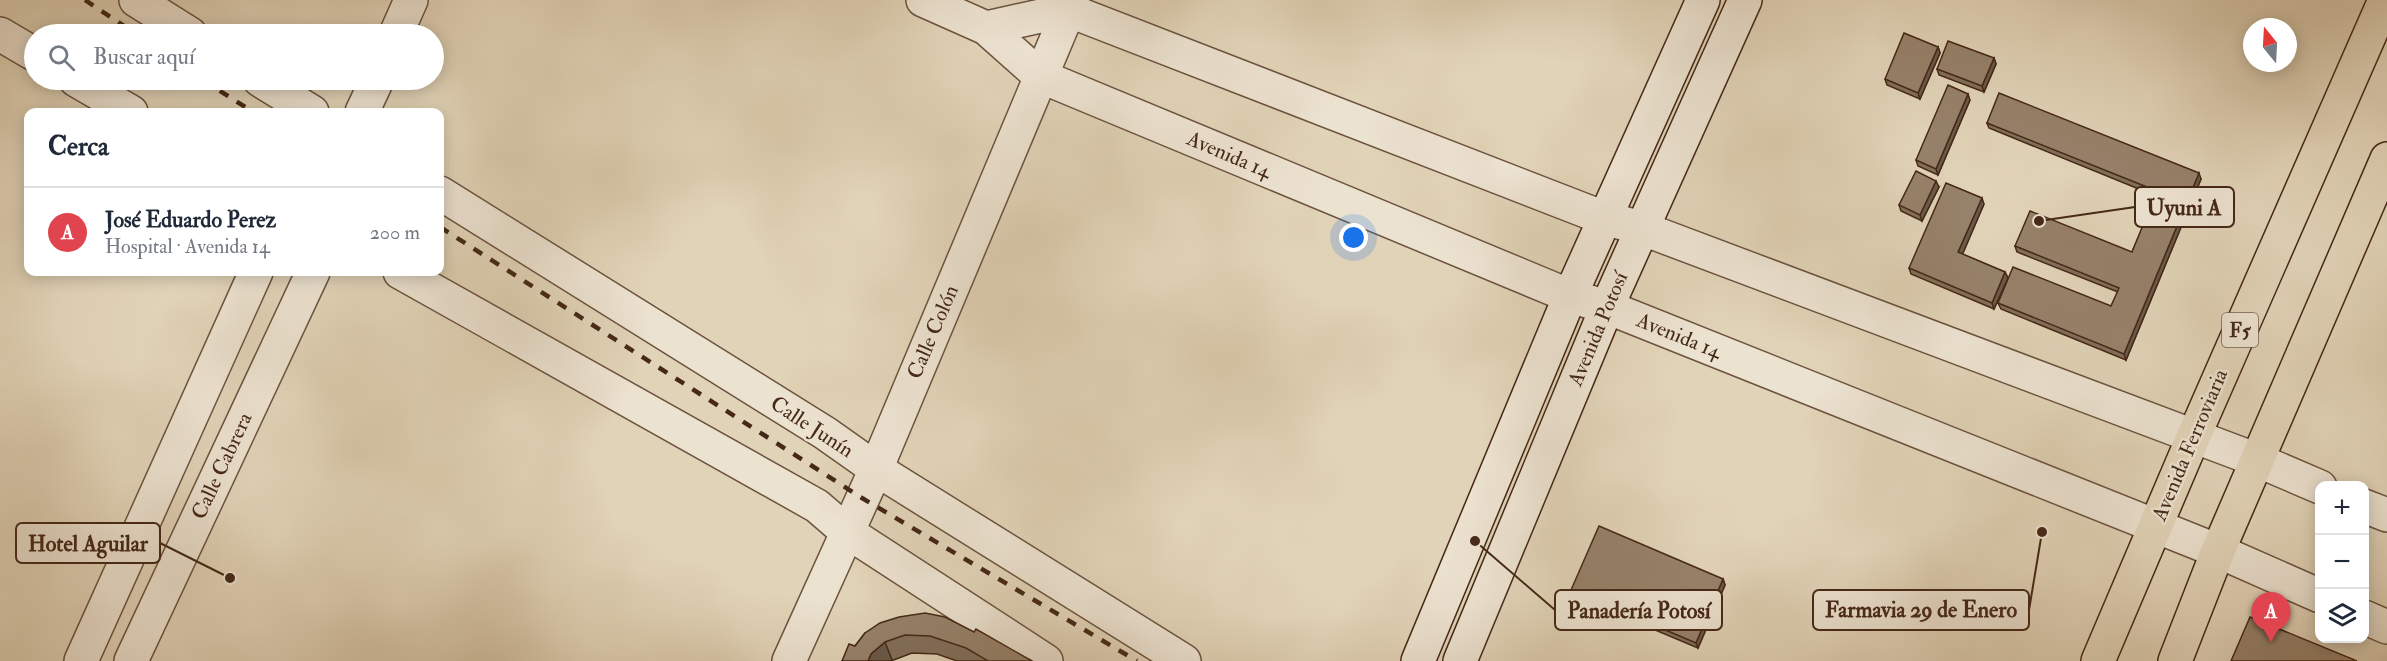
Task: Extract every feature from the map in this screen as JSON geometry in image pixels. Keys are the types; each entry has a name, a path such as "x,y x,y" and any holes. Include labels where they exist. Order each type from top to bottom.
{"highway":[{"name":"Avenida Ferroviaria","path":"2098,661 2154,527 2385,0"},
{"path":"2175,661 2218,551 2387,159"}],"street":[{"path":"136,0 174,24"},
{"path":"400,24 411,0"},
{"name":"Avenida 14","path":"923,0 986,28 1040,76 1570,296 1607,307 2218,551 2315,594"},
{"name":"Avenida Potosí","path":"1418,661 1570,296 1703,0"},
{"name":"Avenida Potosí","path":"1460,661 1641,228 1745,0"},
{"path":"986,28 1071,5 1604,218 1641,228 2193,438 2257,460 2315,485"},
{"name":"Calle Colón","path":"789,661 846,531 876,470 1071,5"},
{"path":"0,34 24,48"},
{"path":"94,90 125,108"},
{"path":"276,90 306,108"},
{"path":"364,108 372,90"},
{"name":"Calle Junín","path":"444,195 825,433 876,470 1184,661"},
{"path":"81,661 254,276"},
{"name":"Calle Cabrera","path":"131,661 311,276"},
{"path":"407,276 817,506 846,531 1046,661"},
{"path":"2369,508 2387,515"},
{"path":"2369,618 2387,627"}],"building":[{"path":"1904,33 1938,47 1918,93 1885,79"},
{"path":"1948,41 1994,58 1982,86 1937,69"},
{"path":"1948,85 1968,94 1936,169 1916,160"},
{"path":"1999,93 2199,173 2124,354 1998,303 2013,267 2111,306 2119,288 2015,246 2030,211 2132,252 2157,191 1987,123"},
{"path":"1916,171 1936,181 1920,215 1899,205"},
{"path":"1946,183 1982,198 1958,252 2005,272 1992,303 1909,268"},
{"path":"1599,526 1723,579 1696,643 1571,590"},
{"path":"925,613 945,617 974,632 976,629 1032,661 988,661 966,648 930,636 905,635 885,642 871,654 868,661 842,661 849,644 855,646 865,633 880,623"},
{"path":"2250,617 2357,661 2231,661"}],"railway":[{"path":"85,0 121,24"},
{"path":"219,90 247,108"},
{"path":"444,230 862,498 1137,661"}],"place":[{"name":"Uyuni A","path":"2039,221"},
{"name":"Farmavia 29 de Enero","path":"2042,532"},
{"name":"Panadería Potosí","path":"1475,541"},
{"name":"Hotel Aguilar","path":"230,578"},
{"name":"José Eduardo Perez","path":"2271,642"}]}
